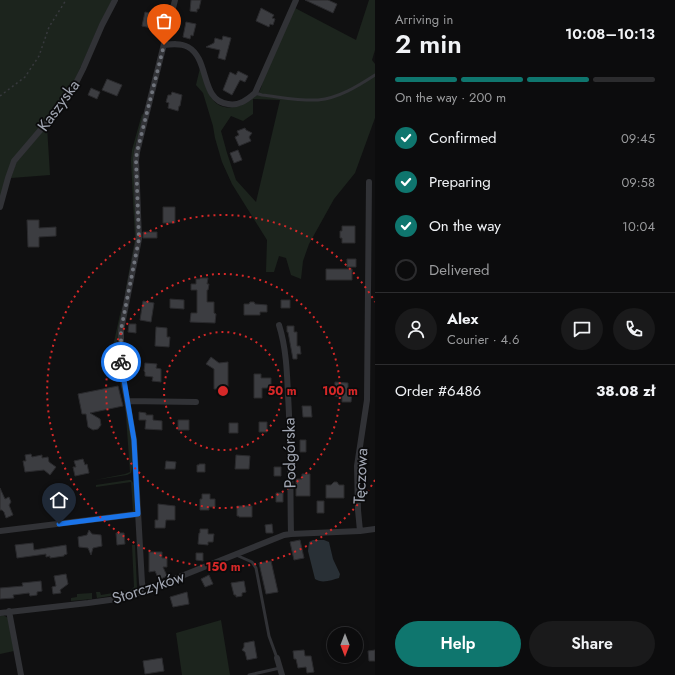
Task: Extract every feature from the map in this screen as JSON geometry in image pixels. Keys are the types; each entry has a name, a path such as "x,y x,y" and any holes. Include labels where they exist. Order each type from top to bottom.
{"street":[{"name":"Kaszyska","path":"0,207 14,161 61,106 75,85 115,0"},
{"path":"144,591 142,583 134,440 121,366 120,344 121,330 139,239 136,160 175,0"},
{"path":"164,45 180,44 188,46 197,54 211,94 216,100 223,104 232,105 240,103 249,99 255,93 296,0"},
{"name":"Tęczowa","path":"360,531 357,473 367,400 369,182"},
{"name":"Podgórska","path":"279,325 283,336 287,370 291,534"},
{"path":"128,401 196,402"},
{"path":"0,531 138,514"},
{"path":"236,555 291,534 375,529"},
{"name":"Storczyków","path":"0,613 117,599 144,591 236,555"},
{"path":"9,611 21,675"},
{"path":"276,658 282,675"}],"lane":[{"path":"255,93 262,96 318,100 331,97 354,88 375,75"},
{"path":"236,555 252,562 256,568 269,636 276,658"},
{"path":"249,675 280,668"}],"path":[{"path":"0,96 24,78 38,56 49,27 66,0"}],"shaded area":[{"path":"0,0 112,0 99,25 73,84 60,105 16,155 0,200"},
{"path":"369,0 375,0 375,50 372,60 375,64 375,118 355,173 334,199 309,244 303,261 301,279 291,275 286,258 279,256 274,272 266,272 267,240 232,184 222,162 203,93 196,85 200,68 207,89 213,100 224,107 237,106 249,101 259,92 295,8 356,40","holes":["253,99 280,100 256,202 236,180 221,131 231,116 243,121 253,114"]},
{"path":"142,114 144,115 135,147 136,240 125,293 135,239 131,160 132,150"},
{"path":"47,126 50,175 11,178 16,163"},
{"path":"122,305 117,350 132,440 132,469 131,473 127,475 95,480 130,472 125,402 115,363 112,362 111,357 113,355 112,351"},
{"path":"131,480 134,484 135,511 79,519 133,511 131,482 96,487 96,485"},
{"path":"313,540 324,540 329,542 333,559 340,574 339,578 330,581 315,579 308,551 309,542"},
{"path":"132,545 135,545 137,588 135,591 130,593 97,598 96,592 100,592 101,595 131,590 134,587"},
{"path":"92,593 92,599 71,601 71,598 77,597 77,594"},
{"path":"3,615 8,618 14,651 0,654 0,616"},
{"path":"221,620 230,675 182,675 176,633"}],"building":[{"path":"191,0 201,0 197,12 190,11"},
{"path":"305,0 328,0 337,4 333,13"},
{"path":"261,8 274,15 272,18 275,19 273,25 270,24 269,27 256,21"},
{"path":"145,12 158,15 155,27 152,26 151,28 142,26"},
{"path":"186,22 196,24 193,36 191,35 190,39 183,37"},
{"path":"223,36 231,38 225,60 218,58 220,50 206,47 214,43 215,38 222,40"},
{"path":"238,71 248,76 245,82 240,80 232,95 223,90 230,72 236,75"},
{"path":"107,79 122,85 117,96 102,90"},
{"path":"91,88 100,92 97,99 88,95"},
{"path":"172,92 182,95 178,111 168,108 169,103 166,102 168,95 171,95"},
{"path":"245,128 252,133 249,137 251,141 239,146 235,137 239,135 237,131"},
{"path":"238,150 242,160 234,163 230,153"},
{"path":"163,207 175,207 175,223 163,223"},
{"path":"27,220 39,220 39,228 56,227 56,236 39,237 39,247 28,247"},
{"path":"342,226 355,226 355,243 342,243 340,231 342,231"},
{"path":"143,232 157,232 157,238 143,238"},
{"path":"347,259 356,259 356,267 347,267"},
{"path":"326,269 352,269 352,280 326,280"},
{"path":"208,278 207,284 209,284 207,290 207,302 214,302 214,313 216,314 215,323 190,322 191,313 197,313 197,290 191,290 191,284 196,284 196,279"},
{"path":"170,299 184,300 184,309 170,308"},
{"path":"281,300 290,300 290,308 281,308"},
{"path":"143,301 154,303 151,322 140,320"},
{"path":"250,302 267,305 267,312 260,312 260,315 244,315 244,304 249,304"},
{"path":"129,324 136,324 136,333 128,332"},
{"path":"287,326 294,326 294,332 297,332 297,346 300,346 301,354 297,354 297,359 293,359"},
{"path":"156,327 167,328 167,337 170,337 169,347 155,346"},
{"path":"211,357 219,363 228,362 228,389 214,389 214,369 206,364"},
{"path":"145,363 157,364 156,368 161,369 161,382 152,381 153,377 145,376"},
{"path":"254,374 261,374 261,378 271,378 271,388 262,388 262,398 254,398"},
{"path":"335,382 348,383 348,393 352,393 351,402 342,402 342,397 334,396"},
{"path":"118,386 123,406 90,413 100,419 101,425 98,429 93,430 88,427 86,414 82,414 78,394"},
{"path":"302,406 311,406 312,417 303,417"},
{"path":"139,412 146,413 146,415 153,415 153,420 162,421 162,430 145,429 146,420 139,420"},
{"path":"178,420 189,420 189,430 178,430"},
{"path":"259,422 267,422 267,432 259,432"},
{"path":"229,423 238,423 238,433 229,433"},
{"path":"300,440 306,440 306,452 300,452"},
{"path":"31,454 32,457 42,455 42,458 48,457 49,462 56,467 50,475 44,470 25,472 23,461 26,461 25,455"},
{"path":"236,455 250,456 249,469 235,469"},
{"path":"83,459 85,465 87,464 89,473 75,476 73,467 76,467 74,461"},
{"path":"166,461 176,462 175,469 165,469"},
{"path":"205,464 205,472 197,472 197,465"},
{"path":"274,467 281,467 281,476 274,476"},
{"path":"302,474 310,474 310,496 296,496 296,479 302,479"},
{"path":"334,482 337,482 339,485 344,485 344,498 326,498 326,485 331,485"},
{"path":"0,488 5,499 9,497 11,502 9,505 13,515 6,518 4,512 0,510"},
{"path":"276,493 283,493 283,502 276,502"},
{"path":"202,494 210,494 210,499 215,499 215,507 209,507 209,510 200,510 200,499 202,499"},
{"path":"317,501 324,501 324,513 317,513"},
{"path":"158,504 175,506 175,520 166,520 165,528 155,528 155,520 158,520"},
{"path":"237,506 252,506 252,517 237,516"},
{"path":"272,524 273,533 266,533 265,525"},
{"path":"200,529 208,529 208,534 214,534 213,542 208,542 208,545 198,544"},
{"path":"89,530 92,534 101,535 102,546 93,548 91,555 88,548 79,547 78,537 87,535"},
{"path":"116,533 124,533 125,544 117,545"},
{"path":"300,540 304,558 294,560 290,542"},
{"path":"33,543 34,550 66,545 67,554 64,556 50,558 50,556 46,557 46,554 17,558 15,545"},
{"path":"149,552 162,552 162,558 167,558 167,567 163,567 167,576 159,580 155,571 149,572"},
{"path":"196,553 203,553 203,561 196,560"},
{"path":"271,561 278,592 266,594 259,563"},
{"path":"66,574 68,584 60,590 61,593 53,594 52,587 56,586 54,576"},
{"path":"209,575 213,584 205,587 201,579"},
{"path":"41,581 42,591 37,592 37,595 30,596 29,593 13,595 14,598 0,599 0,588 23,586 22,583"},
{"path":"244,581 246,592 242,593 242,596 236,597 236,595 234,595 231,583"},
{"path":"187,592 189,604 173,607 170,597"},
{"path":"254,641 257,658 247,660 245,652 242,650 244,643"},
{"path":"304,650 305,656 311,656 314,672 307,673 306,667 298,668 296,659 294,659 293,651"},
{"path":"375,650 375,661 369,661 368,651"},
{"path":"162,658 164,671 145,674 143,661"}],"way so far":[{"path":"121,362 121,330 139,239 137,152 164,45"}],"route":[{"path":"59,524 138,514 134,440 121,362"}]}
